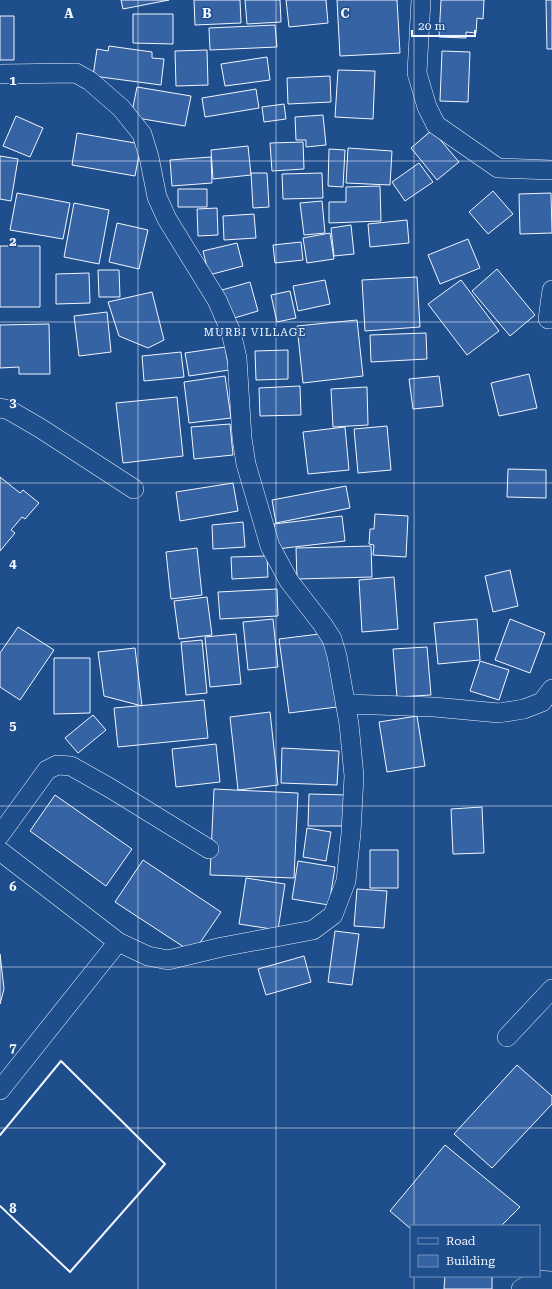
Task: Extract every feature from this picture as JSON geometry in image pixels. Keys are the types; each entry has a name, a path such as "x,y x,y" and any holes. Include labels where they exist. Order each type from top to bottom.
{"street":[{"path":"421,0 417,73 427,107 436,125 498,168 552,170"},
{"path":"0,74 76,73 90,81 121,108 142,134 149,157 157,197 168,219 217,300 231,332 236,358 242,438 246,464 270,546 289,581 332,639 337,656 346,704 353,749 354,776 351,833 346,881 333,915 313,930 222,947 168,960 148,956 118,942 0,851"},
{"path":"548,319 552,290"},
{"path":"0,408 8,410 40,428 134,489"},
{"path":"346,704 434,707 498,713 524,709 542,702 552,689"},
{"path":"0,835 47,770 56,765 71,766 110,788 209,850"},
{"path":"2,1084 118,942"},
{"path":"507,1037 552,989"},
{"path":"521,1289 536,1280 552,1281"}],"building":[{"path":"121,0 169,0 123,9"},
{"path":"194,0 240,0 241,23 195,25"},
{"path":"245,0 280,0 281,22 247,24"},
{"path":"286,0 326,0 328,23 289,27"},
{"path":"337,0 397,0 400,53 340,56"},
{"path":"441,0 484,0 483,19 477,18 476,33 466,32 466,38 439,37"},
{"path":"546,0 552,0 552,49 547,49"},
{"path":"133,14 173,14 173,44 133,43"},
{"path":"0,16 14,16 14,60 0,60"},
{"path":"275,25 277,47 210,50 209,28"},
{"path":"109,46 152,52 152,58 164,59 161,85 93,76 97,49 108,51"},
{"path":"207,50 208,85 176,86 175,51"},
{"path":"442,51 470,52 468,102 440,101"},
{"path":"267,57 270,80 225,86 221,64"},
{"path":"338,70 375,71 373,119 335,117"},
{"path":"330,76 331,102 288,104 287,78"},
{"path":"137,87 191,96 185,126 131,117"},
{"path":"256,89 259,108 205,117 202,98"},
{"path":"284,104 286,119 264,122 262,107"},
{"path":"323,115 326,145 306,147 306,140 296,140 295,117"},
{"path":"16,116 43,128 30,157 3,146"},
{"path":"432,130 459,162 437,180 411,148"},
{"path":"77,133 141,144 135,176 72,165"},
{"path":"303,142 304,169 272,171 270,143"},
{"path":"248,146 251,175 213,179 211,150"},
{"path":"348,148 392,151 390,185 346,183"},
{"path":"329,149 345,150 343,187 328,186"},
{"path":"0,156 18,159 11,201 0,199"},
{"path":"211,157 212,183 172,186 170,160"},
{"path":"419,163 433,182 405,201 392,182"},
{"path":"251,173 267,173 269,207 253,208"},
{"path":"322,173 323,198 283,199 282,174"},
{"path":"380,186 381,221 329,223 329,202 346,202 346,187"},
{"path":"178,189 207,189 207,207 178,207"},
{"path":"493,191 513,214 488,234 469,212"},
{"path":"17,193 70,203 63,239 10,230"},
{"path":"551,193 552,233 520,234 519,194"},
{"path":"322,201 325,233 304,235 300,203"},
{"path":"74,203 109,210 99,264 64,257"},
{"path":"217,208 218,235 198,236 197,209"},
{"path":"254,214 256,238 224,240 223,216"},
{"path":"407,220 409,243 370,247 368,224"},
{"path":"117,223 148,230 139,269 109,262"},
{"path":"351,225 354,254 334,256 331,228"},
{"path":"330,233 334,259 307,263 303,238"},
{"path":"468,239 480,268 440,284 428,255"},
{"path":"301,242 303,260 275,263 273,245"},
{"path":"237,243 243,266 209,275 203,251"},
{"path":"0,246 40,246 40,307 0,307"},
{"path":"497,269 535,315 510,336 472,291"},
{"path":"98,270 119,270 120,297 99,297"},
{"path":"89,273 90,303 56,304 56,274"},
{"path":"417,277 420,327 365,331 362,280"},
{"path":"325,280 330,304 298,311 293,286"},
{"path":"461,280 499,331 467,355 428,304"},
{"path":"250,282 258,311 231,319 222,290"},
{"path":"290,291 296,318 277,322 271,295"},
{"path":"152,292 164,340 148,348 119,336 108,302"},
{"path":"107,312 111,352 79,356 74,316"},
{"path":"357,320 363,376 303,383 297,326"},
{"path":"49,324 50,374 19,374 19,367 0,368 0,325"},
{"path":"426,333 427,359 371,362 370,335"},
{"path":"225,347 229,370 189,376 185,353"},
{"path":"288,350 288,379 256,380 255,351"},
{"path":"181,352 184,377 144,381 142,356"},
{"path":"529,374 537,408 499,416 491,383"},
{"path":"225,376 231,418 189,423 184,382"},
{"path":"439,376 443,406 413,409 409,379"},
{"path":"300,386 301,415 260,416 259,388"},
{"path":"367,387 368,425 333,427 331,389"},
{"path":"177,397 183,456 123,463 116,403"},
{"path":"230,424 233,455 194,459 191,427"},
{"path":"387,426 391,470 358,473 354,429"},
{"path":"345,427 349,470 308,474 303,432"},
{"path":"508,469 546,470 546,498 507,497"},
{"path":"0,477 20,493 23,490 39,503 25,519 22,517 11,530 15,533 0,551"},
{"path":"233,483 238,511 180,521 176,492"},
{"path":"346,486 350,508 276,523 272,500"},
{"path":"375,514 408,516 406,557 373,555 374,545 369,544 370,529 374,529"},
{"path":"342,516 345,541 277,549 274,524"},
{"path":"243,522 245,547 213,549 212,525"},
{"path":"371,546 372,577 297,579 296,548"},
{"path":"197,548 202,595 171,599 166,552"},
{"path":"267,556 268,577 232,579 231,557"},
{"path":"510,570 518,606 493,612 485,576"},
{"path":"394,577 398,629 362,632 359,580"},
{"path":"277,589 278,616 220,619 218,592"},
{"path":"207,597 212,635 179,639 174,601"},
{"path":"273,619 278,667 248,670 243,622"},
{"path":"477,619 480,660 438,664 434,623"},
{"path":"510,619 545,633 530,673 495,660"},
{"path":"18,627 54,650 20,700 0,687 0,653"},
{"path":"327,633 337,707 289,713 279,639"},
{"path":"236,634 241,684 210,687 205,637"},
{"path":"202,640 207,693 186,695 181,642"},
{"path":"427,647 431,695 397,697 393,649"},
{"path":"135,648 142,706 104,696 98,652"},
{"path":"54,658 90,658 90,713 54,714"},
{"path":"480,661 509,670 499,700 470,691"},
{"path":"204,700 208,738 118,747 114,708"},
{"path":"270,712 278,785 238,790 230,717"},
{"path":"93,715 106,730 78,753 65,738"},
{"path":"417,716 425,766 387,772 379,722"},
{"path":"216,744 220,782 176,787 172,749"},
{"path":"282,748 339,751 337,785 281,783"},
{"path":"214,789 298,793 294,878 210,875"},
{"path":"309,794 349,795 348,826 308,826"},
{"path":"55,795 132,849 106,886 30,831"},
{"path":"482,807 484,853 453,854 451,809"},
{"path":"307,828 331,832 326,861 303,857"},
{"path":"370,850 398,850 398,888 370,888"},
{"path":"143,860 221,912 193,953 115,902"},
{"path":"298,861 335,867 329,905 292,899"},
{"path":"246,878 285,884 278,930 239,924"},
{"path":"357,889 387,891 384,928 354,926"},
{"path":"335,931 359,934 352,985 328,982"},
{"path":"0,954 4,989 0,1004"},
{"path":"304,956 311,982 266,995 258,969"},
{"path":"517,1065 552,1096 552,1104 492,1168 454,1134"},
{"path":"445,1145 520,1207 502,1225 410,1225 410,1228 390,1211"},
{"path":"445,1277 492,1277 492,1289 444,1289"}],"wall":[{"path":"0,1135 61,1061 165,1164 70,1272 0,1206"}],"district":[{"name":"MURBI VILLAGE","path":"255,332"}]}
